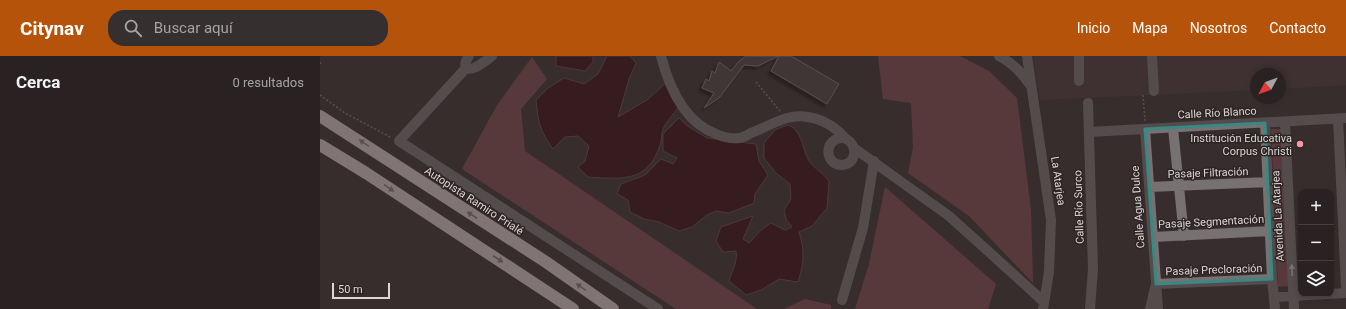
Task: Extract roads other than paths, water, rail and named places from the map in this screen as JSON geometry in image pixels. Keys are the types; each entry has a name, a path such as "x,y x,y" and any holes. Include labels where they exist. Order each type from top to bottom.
{"highway":[{"name":"Autopista Ramiro Prialé","path":"320,116 546,262 613,309"},
{"path":"320,145 366,173 573,309"}],"street":[{"path":"466,67 465,61 469,56"},
{"path":"466,67 474,68 492,56"},
{"path":"660,56 666,75 681,105 694,121 710,132 723,136 740,138 784,118 795,116 817,119 828,124 839,131 844,138 849,140 854,148 949,216 990,252 1043,306"},
{"name":"La Atarjea","path":"1027,56 1051,220 1049,272 1043,306"},
{"path":"1079,56 1079,81"},
{"path":"1152,56 1154,91"},
{"path":"1003,57 1024,76 1033,91"},
{"path":"466,67 399,141 658,309"},
{"name":"Calle Río Surco","path":"1088,103 1093,270 1090,309"},
{"path":"1342,118 1346,286"},
{"name":"Calle Río Blanco","path":"1089,132 1342,118"},
{"name":"Avenida La Atarjea","path":"1285,122 1294,309"},
{"name":"Avenida La Atarjea","path":"1265,123 1269,182 1272,279 1275,309"},
{"path":"1173,128 1184,236"},
{"name":"Calle Agua Dulce","path":"1145,129 1158,309"},
{"path":"844,138 836,139 829,145 828,154 832,161 840,165 849,163 854,156 854,148"},
{"path":"842,300 863,228 874,161"},
{"name":"Pasaje Filtración","path":"1149,187 1269,182"},
{"name":"Pasaje Segmentación","path":"1153,237 1270,231"},
{"name":"Pasaje Precloración","path":"1156,284 1272,279"},
{"name":"Calle Agua Dulce","path":"1150,309 1156,284"},
{"path":"1274,297 1346,293"}],"place":[{"name":"Institución Educativa Corpus Christi","path":"1300,144"}]}
